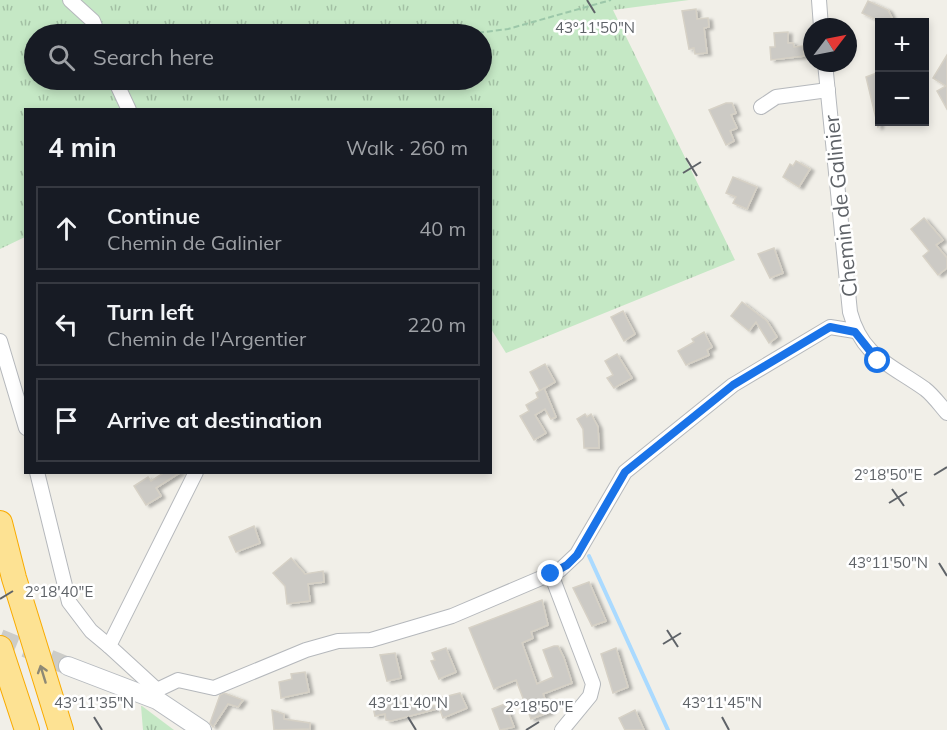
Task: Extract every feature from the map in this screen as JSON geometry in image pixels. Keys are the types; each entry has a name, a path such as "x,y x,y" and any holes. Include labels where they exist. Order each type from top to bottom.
{"highway":[{"path":"0,523 14,578 61,730"},
{"path":"0,648 27,730"}],"main road":[{"path":"69,666 157,695 202,730"}],"street":[{"path":"70,0 94,24"},
{"path":"819,0 821,18"},
{"name":"Chemin de Galinier","path":"826,72 850,312 855,332 878,361 927,390 947,413"},
{"path":"120,90 128,108"},
{"path":"761,107 777,97 828,90"},
{"path":"37,474 69,602 91,631 157,695 178,680 214,688 306,650 338,641 371,640 452,616 551,574 567,565 577,555 625,472 733,385 830,327 855,332"},
{"path":"0,341 24,421"},
{"path":"109,646 195,474"},
{"path":"551,574 593,684 590,696 562,730"}],"path":[{"path":"492,31 508,29 611,0"}],"green space":[{"path":"0,0 689,0 613,10 735,260 506,353 492,331 492,108 24,108 24,237 0,249"},
{"path":"142,706 174,730 143,730"}],"building":[{"path":"868,1 888,10 892,18 875,19 862,13"},
{"path":"696,9 697,19 708,18 709,27 704,28 707,53 695,54 694,48 689,49 682,11"},
{"path":"788,32 788,43 793,43 794,47 803,46 803,56 771,60 770,47 775,47 774,33"},
{"path":"947,55 947,109 937,91 946,86 933,78"},
{"path":"875,74 875,114 866,77"},
{"path":"732,103 736,113 731,115 737,128 730,131 734,141 726,145 709,110"},
{"path":"796,161 810,169 799,187 783,177 790,164 793,166"},
{"path":"733,177 757,187 747,209 733,203 736,197 726,193"},
{"path":"924,218 943,240 936,245 947,258 947,268 938,275 923,256 929,251 911,229"},
{"path":"774,248 783,273 770,278 758,254"},
{"path":"742,302 767,321 777,337 769,343 756,322 749,331 731,316"},
{"path":"623,311 635,334 624,341 611,317"},
{"path":"704,332 712,347 707,350 709,355 686,365 678,351 694,342 692,339"},
{"path":"617,354 632,378 614,388 607,378 613,375 605,361"},
{"path":"545,364 555,382 540,391 530,372"},
{"path":"544,388 556,417 551,419 545,409 535,415 546,433 534,440 520,416 529,411 526,405 538,398 536,393"},
{"path":"585,414 587,417 591,414 598,427 599,448 584,448 583,429 577,419"},
{"path":"162,474 178,474 156,488 161,496 146,505 134,486 148,477 151,481"},
{"path":"254,526 260,543 236,552 229,537"},
{"path":"291,558 305,574 323,571 324,582 308,584 310,601 287,604 285,586 273,573"},
{"path":"589,582 606,621 592,626 573,588"},
{"path":"542,600 548,625 531,632 533,638 522,643 537,684 553,677 543,650 554,646 558,646 564,658 572,683 543,694 550,712 531,719 516,680 494,689 469,628"},
{"path":"446,648 456,672 439,679 431,661 435,660 432,653"},
{"path":"616,648 628,687 613,693 601,654"},
{"path":"395,653 401,678 387,681 380,655"},
{"path":"305,672 309,692 281,698 279,682 292,679 291,674"},
{"path":"224,693 243,700 238,707 228,704 213,727 210,723 220,695"},
{"path":"460,693 467,708 443,718 436,699"},
{"path":"396,697 398,705 437,706 437,709 391,721 386,720 385,714 375,716 372,703"},
{"path":"505,704 514,727 500,730 492,709"},
{"path":"272,710 284,714 284,719 310,723 310,729 274,730"},
{"path":"635,710 644,730 625,730 619,718"}],"waterway":[{"path":"589,556 668,730"}],"tunnel":[{"path":"0,638 68,666"}],"route":[{"path":"551,574 567,565 577,555 625,472 733,385 830,327 855,332 878,361"}]}
